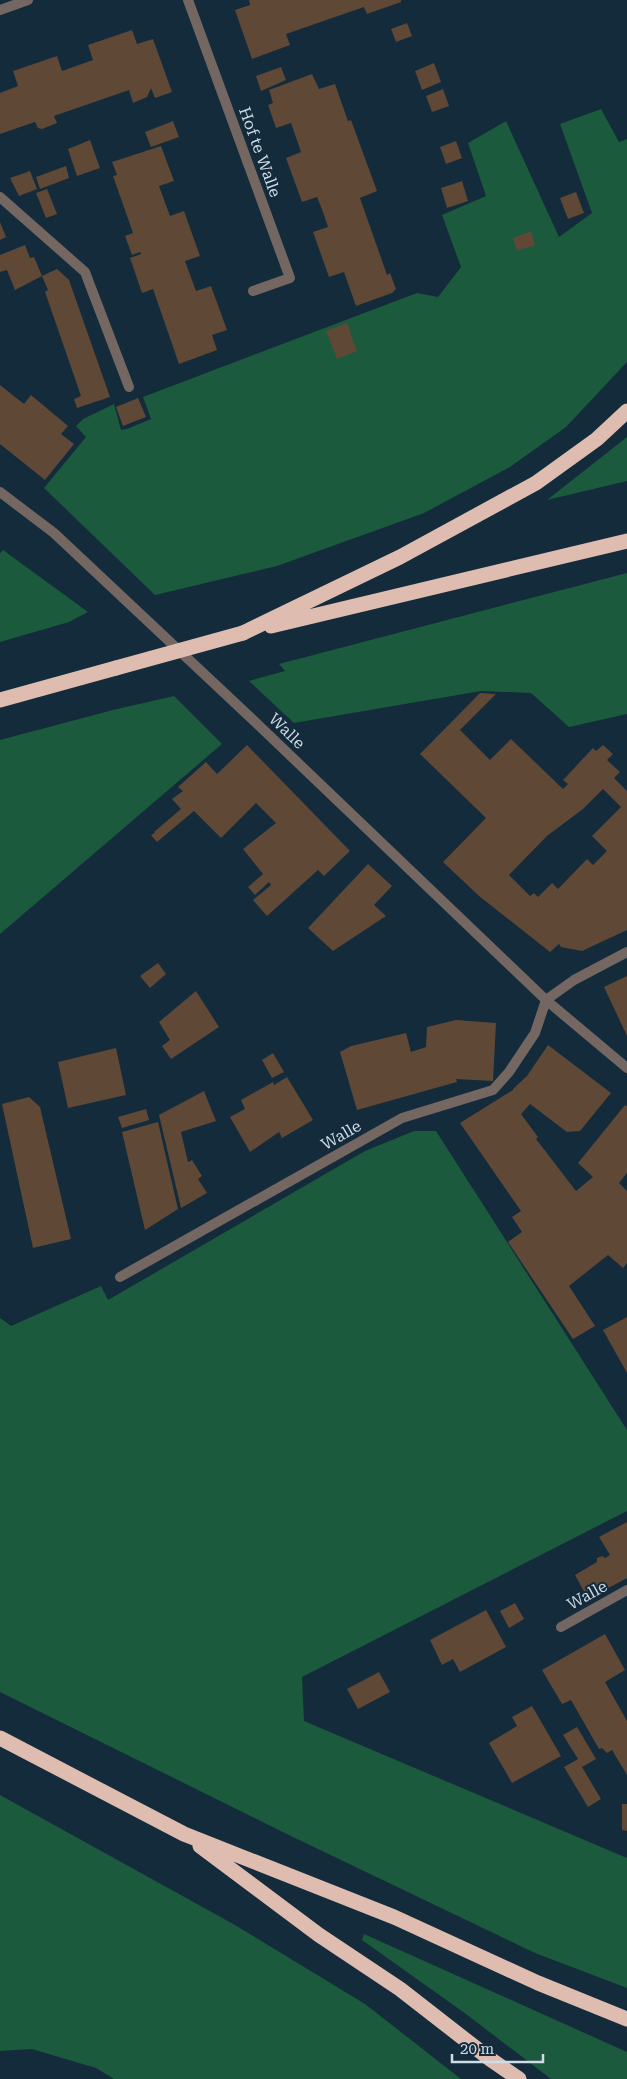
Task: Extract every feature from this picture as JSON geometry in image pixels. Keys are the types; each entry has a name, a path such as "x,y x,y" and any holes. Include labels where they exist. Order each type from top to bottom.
{"highway":[{"path":"243,633 400,556 536,483 597,439 627,411"},
{"path":"0,700 243,633 627,541"},
{"path":"0,1738 184,1834 394,1917 538,1983 627,2019"},
{"path":"184,1834 319,1935 400,1989 490,2059 520,2079"},
{"path":"490,2059 510,2079"}],"street":[{"path":"0,10 28,0"},
{"name":"Hof te Walle","path":"188,0 290,278 253,291"},
{"path":"0,197 85,272 129,387"},
{"name":"Walle","path":"0,492 61,540 251,718 546,1000 627,1068"},
{"path":"546,1000 574,980 627,952"},
{"name":"Walle","path":"120,1277 402,1118 493,1090 509,1072 535,1033 546,1000"},
{"name":"Walle","path":"561,1627 627,1590"}],"green space":[{"path":"601,109 619,142 627,139 627,362 566,427 510,467 424,513 277,566 155,595 44,488 86,437 76,426 83,419 114,404 121,430 127,429 151,419 143,397 417,293 438,297 461,267 442,215 486,196 468,143 506,121 559,237 592,213 560,124"},
{"path":"627,437 627,481 547,500"},
{"path":"3,550 88,612 69,622 0,642 0,553"},
{"path":"627,573 627,714 569,727 531,693 481,691 294,723 249,681 285,671 279,664"},
{"path":"174,696 222,744 0,934 0,740"},
{"path":"414,1131 436,1131 627,1430 627,1511 302,1677 304,1721 627,1858 627,1988 535,1953 293,1837 0,1692 0,1318 11,1326 101,1286 108,1300 365,1151"},
{"path":"0,1795 235,1925 365,2004 461,2079 114,2079 96,2068 32,2049 0,2051"},
{"path":"364,1934 627,2052 627,2079 551,2079 466,2014 362,1940"}],"building":[{"path":"249,0 401,0 401,2 367,14 364,7 286,34 290,45 252,59 235,10 250,5"},
{"path":"407,23 412,36 396,42 391,29"},
{"path":"132,30 137,44 153,39 172,92 155,98 151,88 147,97 133,103 129,90 54,116 57,123 42,129 38,128 35,122 0,134 0,93 18,86 13,71 57,56 62,71 93,60 88,45"},
{"path":"434,63 441,82 422,90 415,71"},
{"path":"281,67 286,80 261,91 256,76"},
{"path":"312,74 319,89 335,84 348,121 351,120 377,191 360,198 387,275 390,273 396,289 392,293 356,306 344,272 329,277 313,232 328,227 323,212 317,197 302,202 286,158 301,152 291,123 276,128 268,105 273,103 269,90"},
{"path":"443,89 449,106 432,112 426,96"},
{"path":"173,121 179,137 151,147 145,132"},
{"path":"90,140 100,168 77,176 68,149"},
{"path":"456,141 462,158 446,164 440,147"},
{"path":"161,146 174,181 159,186 170,216 184,211 200,256 185,261 196,291 211,286 227,330 212,335 217,350 179,364 153,289 142,293 130,258 141,254 140,252 132,255 125,236 133,233 113,176 117,175 112,162"},
{"path":"66,166 69,178 40,189 36,177"},
{"path":"30,171 37,189 19,196 10,178"},
{"path":"462,181 468,201 447,208 441,188"},
{"path":"47,189 57,214 46,218 36,193"},
{"path":"576,192 584,213 568,219 560,198"},
{"path":"0,222 6,237 0,240"},
{"path":"531,231 535,245 517,251 513,238"},
{"path":"25,245 30,258 34,257 42,276 15,290 7,270 0,272 0,255"},
{"path":"57,269 69,280 110,397 77,408 74,399 81,396 45,292 48,290 42,276"},
{"path":"347,323 357,351 337,359 326,331"},
{"path":"0,385 24,404 31,395 68,426 61,434 74,444 45,480 0,444"},
{"path":"138,398 146,417 123,426 116,407"},
{"path":"480,693 496,694 460,730 490,760 511,739 563,789 568,784 563,780 593,748 596,751 603,745 613,754 607,760 620,772 614,778 627,791 627,930 582,951 561,947 559,944 550,952 479,896 443,862 486,818 420,754","holes":["603,789 621,807 592,836 607,851 593,865 587,859 558,889 552,883 538,897 534,893 530,896 509,875 547,836 583,809"]},
{"path":"247,745 350,851 324,876 318,870 267,916 253,900 271,885 269,882 255,895 248,887 263,874 243,849 276,823 256,803 221,838 194,811 157,842 151,835 181,809 172,799 183,791 178,787 206,762 217,774"},
{"path":"368,864 392,886 374,905 386,916 333,951 308,928"},
{"path":"158,963 166,974 150,988 140,976"},
{"path":"627,976 627,1036 604,987"},
{"path":"196,991 219,1027 171,1059 162,1046 170,1040 159,1022"},
{"path":"456,1020 496,1023 493,1081 456,1079 457,1082 357,1110 340,1052 351,1046 406,1033 411,1052 426,1047 427,1027"},
{"path":"548,1045 611,1093 580,1131 567,1132 530,1104 521,1114 538,1137 536,1139 576,1191 593,1177 578,1163 625,1105 627,1106 627,1173 619,1183 627,1191 627,1263 623,1268 608,1255 569,1286 595,1326 573,1339 508,1242 522,1232 512,1217 521,1211 460,1123 513,1090 527,1076"},
{"path":"116,1048 126,1095 68,1108 58,1062"},
{"path":"273,1053 284,1072 272,1078 262,1060"},
{"path":"287,1077 313,1120 282,1138 279,1132 250,1152 230,1117 245,1109 241,1100 273,1082 274,1085"},
{"path":"204,1091 216,1121 181,1132 188,1162 192,1160 202,1176 198,1179 207,1193 181,1208 159,1115"},
{"path":"29,1097 40,1107 71,1239 33,1248 2,1104"},
{"path":"146,1109 149,1120 122,1128 118,1117"},
{"path":"158,1122 178,1209 145,1230 122,1132"},
{"path":"627,1317 627,1373 603,1330"},
{"path":"627,1522 627,1578 588,1599 575,1575 597,1562 597,1558 602,1556 605,1558 610,1555 599,1537"},
{"path":"515,1603 524,1619 509,1628 500,1611"},
{"path":"486,1610 506,1647 460,1672 453,1659 442,1665 430,1640"},
{"path":"605,1634 625,1670 605,1682 627,1721 627,1775 612,1750 607,1753 602,1748 599,1749 571,1700 562,1704 542,1670"},
{"path":"379,1672 390,1692 358,1709 347,1689"},
{"path":"532,1706 561,1756 512,1783 489,1743 517,1726 512,1717"},
{"path":"577,1727 596,1759 582,1767 601,1799 588,1807 564,1767 578,1759 563,1735"},
{"path":"622,1804 627,1804 627,1831 622,1830"}]}
